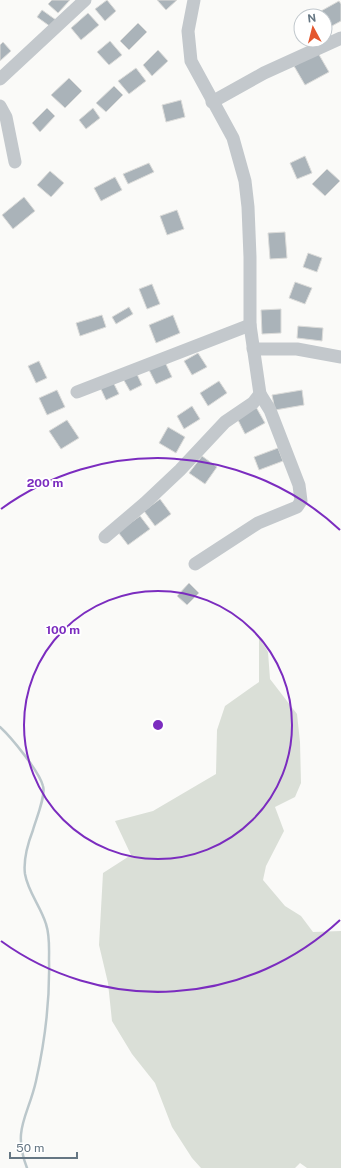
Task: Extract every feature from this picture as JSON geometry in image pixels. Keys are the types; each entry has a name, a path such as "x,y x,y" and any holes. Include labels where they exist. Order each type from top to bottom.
{"street":[{"path":"0,79 85,0"},
{"path":"194,0 188,31 191,61 233,138 244,182 248,207 250,326 260,394 270,410 299,485 301,501 297,507 258,523 195,564"},
{"path":"212,102 264,73 341,38"},
{"path":"0,106 6,117 15,162"},
{"path":"77,392 250,326"},
{"path":"253,349 297,349 341,357"},
{"path":"105,537 145,504 180,470 225,422 253,403 260,394"}],"shaded area":[{"path":"259,637 268,652 270,679 297,714 300,742 301,783 295,797 275,807 284,831 266,866 263,880 285,906 301,916 313,932 341,931 341,1168 307,1168 300,1163 295,1168 201,1168 192,1158 172,1127 155,1083 132,1054 112,1021 108,983 99,945 103,873 131,855 115,821 153,811 216,774 217,730 225,706 259,682"}],"building":[{"path":"52,0 70,0 58,13 48,4"},
{"path":"107,0 116,11 105,21 95,9"},
{"path":"157,0 177,0 166,10"},
{"path":"339,1 341,4 341,21 333,25 333,8 326,8"},
{"path":"42,10 56,20 51,27 37,17"},
{"path":"88,13 99,25 81,40 71,28"},
{"path":"138,23 147,32 129,50 120,41"},
{"path":"110,41 122,55 109,65 97,52"},
{"path":"3,42 11,51 0,61 0,45"},
{"path":"158,50 168,61 152,76 143,65"},
{"path":"318,53 329,72 305,85 294,66"},
{"path":"136,68 146,81 129,94 118,81"},
{"path":"69,78 82,91 65,108 51,95"},
{"path":"114,86 123,95 106,112 96,103"},
{"path":"181,100 185,117 166,122 162,105"},
{"path":"47,108 55,116 40,132 32,123"},
{"path":"93,108 100,118 86,129 79,120"},
{"path":"305,156 312,173 297,179 290,163"},
{"path":"149,163 154,172 128,184 123,174"},
{"path":"327,169 340,181 325,196 312,184"},
{"path":"50,171 64,183 51,197 37,185"},
{"path":"115,177 122,190 101,201 94,188"},
{"path":"24,197 35,211 13,229 2,215"},
{"path":"177,210 184,229 167,235 160,216"},
{"path":"285,232 287,258 270,259 268,233"},
{"path":"308,253 322,258 317,272 303,267"},
{"path":"295,282 312,288 305,304 289,298"},
{"path":"152,284 160,304 147,309 139,289"},
{"path":"129,307 133,314 116,324 112,317"},
{"path":"281,309 281,333 262,334 261,310"},
{"path":"102,315 106,327 80,336 76,323"},
{"path":"173,315 180,333 156,343 149,325"},
{"path":"298,326 323,328 322,341 297,338"},
{"path":"198,353 207,367 192,375 184,361"},
{"path":"164,360 172,377 156,384 148,368"},
{"path":"39,361 47,378 36,383 28,366"},
{"path":"135,370 142,385 130,391 122,377"},
{"path":"219,381 227,393 208,406 200,393"},
{"path":"113,382 119,394 106,400 100,387"},
{"path":"57,390 65,407 47,415 39,398"},
{"path":"302,390 304,405 275,410 272,395"},
{"path":"192,406 200,419 184,429 177,416"},
{"path":"256,407 265,423 245,434 237,418"},
{"path":"67,420 79,438 61,449 49,431"},
{"path":"168,427 185,437 176,453 159,443"},
{"path":"278,448 283,461 259,470 254,457"},
{"path":"202,456 217,467 205,484 189,473"},
{"path":"160,499 171,514 155,526 144,511"},
{"path":"140,516 150,529 128,545 118,532"},
{"path":"189,583 199,593 187,605 177,596"}],"waterway":[{"path":"0,727 31,763 44,790 25,857 25,874 46,924 49,947 48,1006 42,1051 33,1093 21,1133 23,1155 27,1168"}]}
